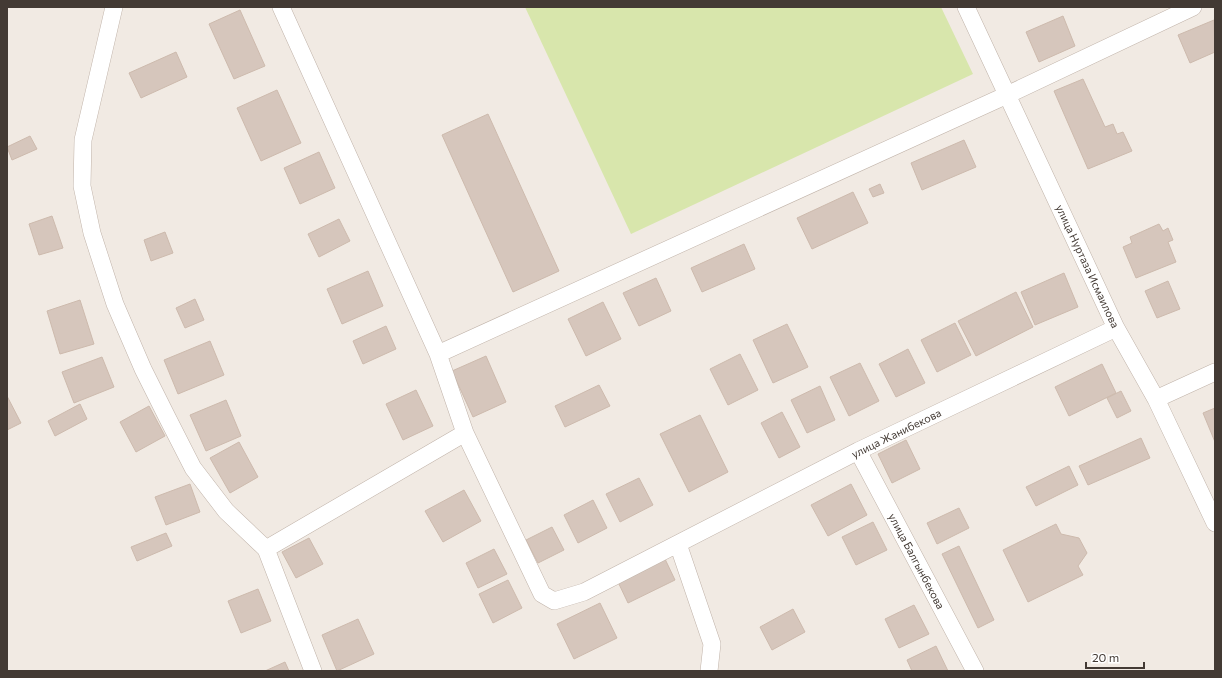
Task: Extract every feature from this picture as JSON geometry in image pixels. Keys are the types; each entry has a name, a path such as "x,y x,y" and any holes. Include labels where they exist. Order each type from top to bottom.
{"street":[{"path":"114,7 83,140 82,186 92,233 115,304 143,369 193,468 226,511 266,549 313,671"},
{"path":"266,549 465,433 438,354 281,7"},
{"name":"улица Нуртаза Исмаилова","path":"966,7 1116,328 1156,399 1215,523"},
{"path":"438,354 1007,95 1193,7"},
{"name":"улица Жанибекова","path":"465,433 542,594 554,601 584,592 858,451 1116,328"},
{"path":"1156,399 1215,372"},
{"name":"улица Балгынбекова","path":"858,451 975,671"},
{"path":"678,544 712,644 709,671"}],"green space":[{"path":"525,7 941,7 973,74 631,234"}],"building":[{"path":"240,10 265,66 234,79 209,24"},
{"path":"1063,16 1075,46 1039,62 1026,32"},
{"path":"1214,20 1215,52 1190,63 1178,35"},
{"path":"176,52 187,77 141,98 129,73"},
{"path":"1083,79 1105,127 1113,124 1117,134 1123,132 1132,151 1088,169 1054,91"},
{"path":"277,90 301,143 261,161 237,108"},
{"path":"488,114 559,271 513,292 442,135"},
{"path":"30,136 37,149 12,160 7,147"},
{"path":"964,140 976,167 922,190 911,163"},
{"path":"319,152 335,188 300,204 284,168"},
{"path":"880,184 884,193 873,197 869,189"},
{"path":"853,192 868,223 812,249 797,218"},
{"path":"52,216 63,248 39,255 29,224"},
{"path":"339,219 350,241 319,257 308,234"},
{"path":"1159,224 1163,231 1168,228 1173,240 1168,242 1176,262 1136,278 1123,247 1132,243 1130,237"},
{"path":"165,232 173,253 151,261 144,240"},
{"path":"744,244 755,269 702,292 691,268"},
{"path":"368,271 383,306 342,324 327,289"},
{"path":"1064,273 1078,307 1035,325 1021,292"},
{"path":"656,278 671,311 639,326 623,293"},
{"path":"1168,281 1180,309 1157,318 1145,291"},
{"path":"1016,292 1033,327 976,356 958,321"},
{"path":"195,299 204,320 185,328 176,308"},
{"path":"80,300 94,344 60,354 47,311"},
{"path":"603,302 621,339 586,356 568,319"},
{"path":"955,323 971,355 937,372 921,340"},
{"path":"787,324 808,367 773,383 753,340"},
{"path":"386,326 396,349 363,364 353,341"},
{"path":"210,341 224,375 178,394 164,360"},
{"path":"908,349 925,383 896,397 879,364"},
{"path":"740,354 758,390 728,405 710,369"},
{"path":"486,356 506,402 473,417 452,371"},
{"path":"102,357 114,387 74,403 62,372"},
{"path":"860,363 879,401 849,416 830,377"},
{"path":"1102,364 1116,393 1069,416 1055,387"},
{"path":"599,385 610,406 565,427 555,406"},
{"path":"820,386 835,420 807,433 791,400"},
{"path":"416,390 433,426 403,440 386,404"},
{"path":"1121,391 1131,411 1117,418 1107,398"},
{"path":"7,396 21,423 7,430"},
{"path":"226,400 241,436 206,451 190,415"},
{"path":"80,404 87,419 55,436 48,421"},
{"path":"149,406 165,436 136,452 120,422"},
{"path":"1215,408 1215,442 1203,413"},
{"path":"782,412 800,447 779,458 761,423"},
{"path":"700,415 728,472 689,492 660,434"},
{"path":"1141,438 1150,458 1088,485 1079,466"},
{"path":"906,440 920,469 892,483 878,454"},
{"path":"239,442 258,477 230,493 210,458"},
{"path":"1069,466 1078,485 1036,506 1026,487"},
{"path":"639,478 653,505 620,522 606,494"},
{"path":"190,484 200,512 166,525 155,497"},
{"path":"851,484 867,515 828,536 811,505"},
{"path":"464,490 481,521 443,542 425,511"},
{"path":"593,500 607,528 578,543 564,515"},
{"path":"959,508 969,528 937,544 927,523"},
{"path":"873,522 887,550 856,565 842,537"},
{"path":"1056,524 1061,534 1079,538 1087,553 1078,566 1083,575 1028,602 1003,550"},
{"path":"552,527 564,550 538,563 526,540"},
{"path":"166,533 172,546 137,561 131,547"},
{"path":"309,538 323,564 296,578 282,552"},
{"path":"959,546 994,620 978,628 942,554"},
{"path":"494,549 507,574 478,588 466,563"},
{"path":"665,559 675,580 628,603 618,582"},
{"path":"508,580 522,608 493,623 479,594"},
{"path":"258,589 271,621 241,633 228,601"},
{"path":"600,603 617,638 574,659 557,624"},
{"path":"914,605 929,634 899,648 885,619"},
{"path":"793,609 805,632 772,650 760,627"},
{"path":"358,619 374,654 337,671 322,635"},
{"path":"936,646 948,671 912,671 907,660"},
{"path":"285,662 289,671 265,671"}]}
